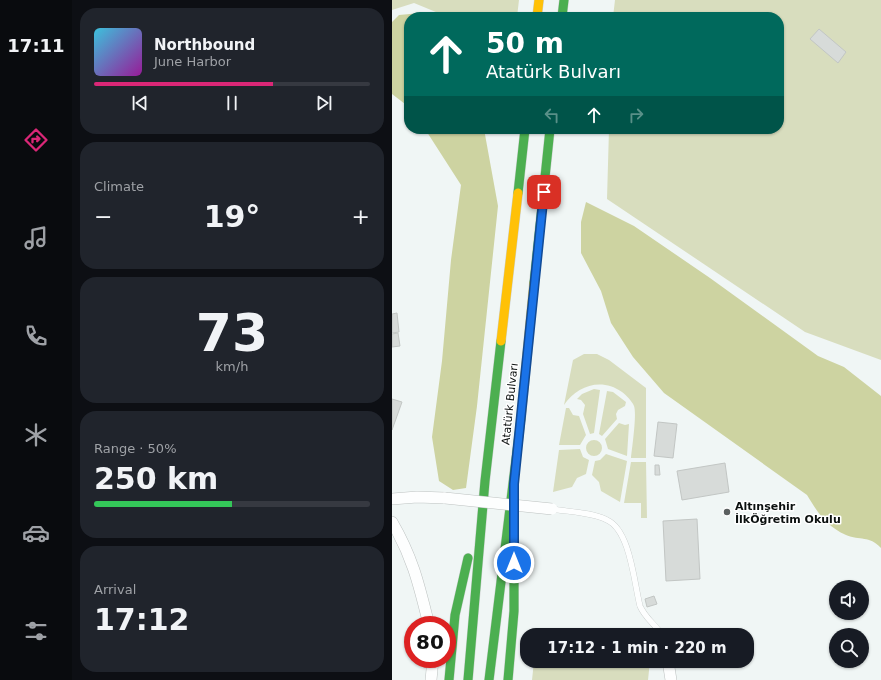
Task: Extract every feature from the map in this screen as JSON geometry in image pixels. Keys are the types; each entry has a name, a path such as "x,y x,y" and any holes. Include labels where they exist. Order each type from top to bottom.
{"highway":[{"path":"538,12 539,0"},
{"path":"563,12 564,0"},
{"name":"Atatürk Bulvarı","path":"468,680 485,481 524,134"},
{"name":"Atatürk Bulvarı","path":"489,680 514,484 549,134"},
{"path":"449,680 455,615 485,481"},
{"path":"508,680 514,610 514,484"}],"street":[{"path":"392,499 417,497 445,498 552,509"},
{"path":"392,522 406,546 416,573 427,616"},
{"path":"431,680 432,668"},
{"path":"669,668 671,680"}],"lane":[{"path":"552,509 601,518 616,526 625,541 643,614 657,628"}],"green space":[{"path":"392,0 519,0 518,12 436,12 414,3 392,10"},
{"path":"615,0 881,0 881,360 805,332 607,199 609,134 784,134 784,12 614,12"},
{"path":"399,15 404,15 404,103 392,94 392,22"},
{"path":"428,134 485,134 498,206 477,406 466,488 453,490 439,481 432,437 442,361 451,260 461,185"},
{"path":"586,202 634,226 710,278 818,356 844,367 881,396 881,548 872,541 851,537 833,527 819,513 807,495 664,393 633,357 611,323 601,291 581,253 581,222"},
{"path":"584,354 597,354 609,360 646,388 646,458 631,458 635,410 632,402 622,392 614,387 606,385 590,386 569,398 564,405 573,360"},
{"path":"594,389 600,390 594,433 590,434 583,414 585,405 581,400 577,399 582,394"},
{"path":"607,391 613,392 626,402 625,406 618,410 616,414 617,419 602,436 599,434"},
{"path":"566,408 569,408 573,415 579,416 586,435 580,445 559,445"},
{"path":"619,423 625,425 629,424 627,456 608,449 605,439"},
{"path":"591,440 597,440 602,445 600,454 597,456 591,456 586,451 586,445"},
{"path":"580,449 583,457 589,460 586,474 577,478 572,487 553,492 559,450"},
{"path":"606,454 627,461 620,502 601,491 599,482 592,475 595,461 600,460"},
{"path":"631,462 646,462 647,518 641,518 641,503 624,503"},
{"path":"533,668 649,668 648,680 532,680"}],"building":[{"path":"819,29 846,52 838,63 810,39"},
{"path":"397,313 399,332 392,333 392,314"},
{"path":"398,333 400,346 392,347 392,334"},
{"path":"392,399 402,402 392,430"},
{"path":"658,422 677,424 673,458 654,456"},
{"path":"725,463 729,492 682,500 677,471"},
{"path":"655,465 659,465 660,475 655,475"},
{"path":"697,519 700,579 666,581 663,521"},
{"path":"654,596 657,604 647,607 645,599"}],"traffic: fast":[{"path":"563,12 564,0"},
{"path":"518,193 524,134"},
{"path":"534,283 549,134"},
{"path":"468,680 485,481 501,341"},
{"path":"489,680 521,418"},
{"path":"449,680 455,615 468,558"},
{"path":"508,680 514,611 514,560"}],"traffic: slow":[{"path":"538,12 539,0"},
{"path":"501,341 518,193"},
{"path":"521,418 534,283"}],"place":[{"name":"Altınşehir İlkÖğretim Okulu","path":"727,512"}],"route":[{"path":"514,563 514,484 544,192"}]}
